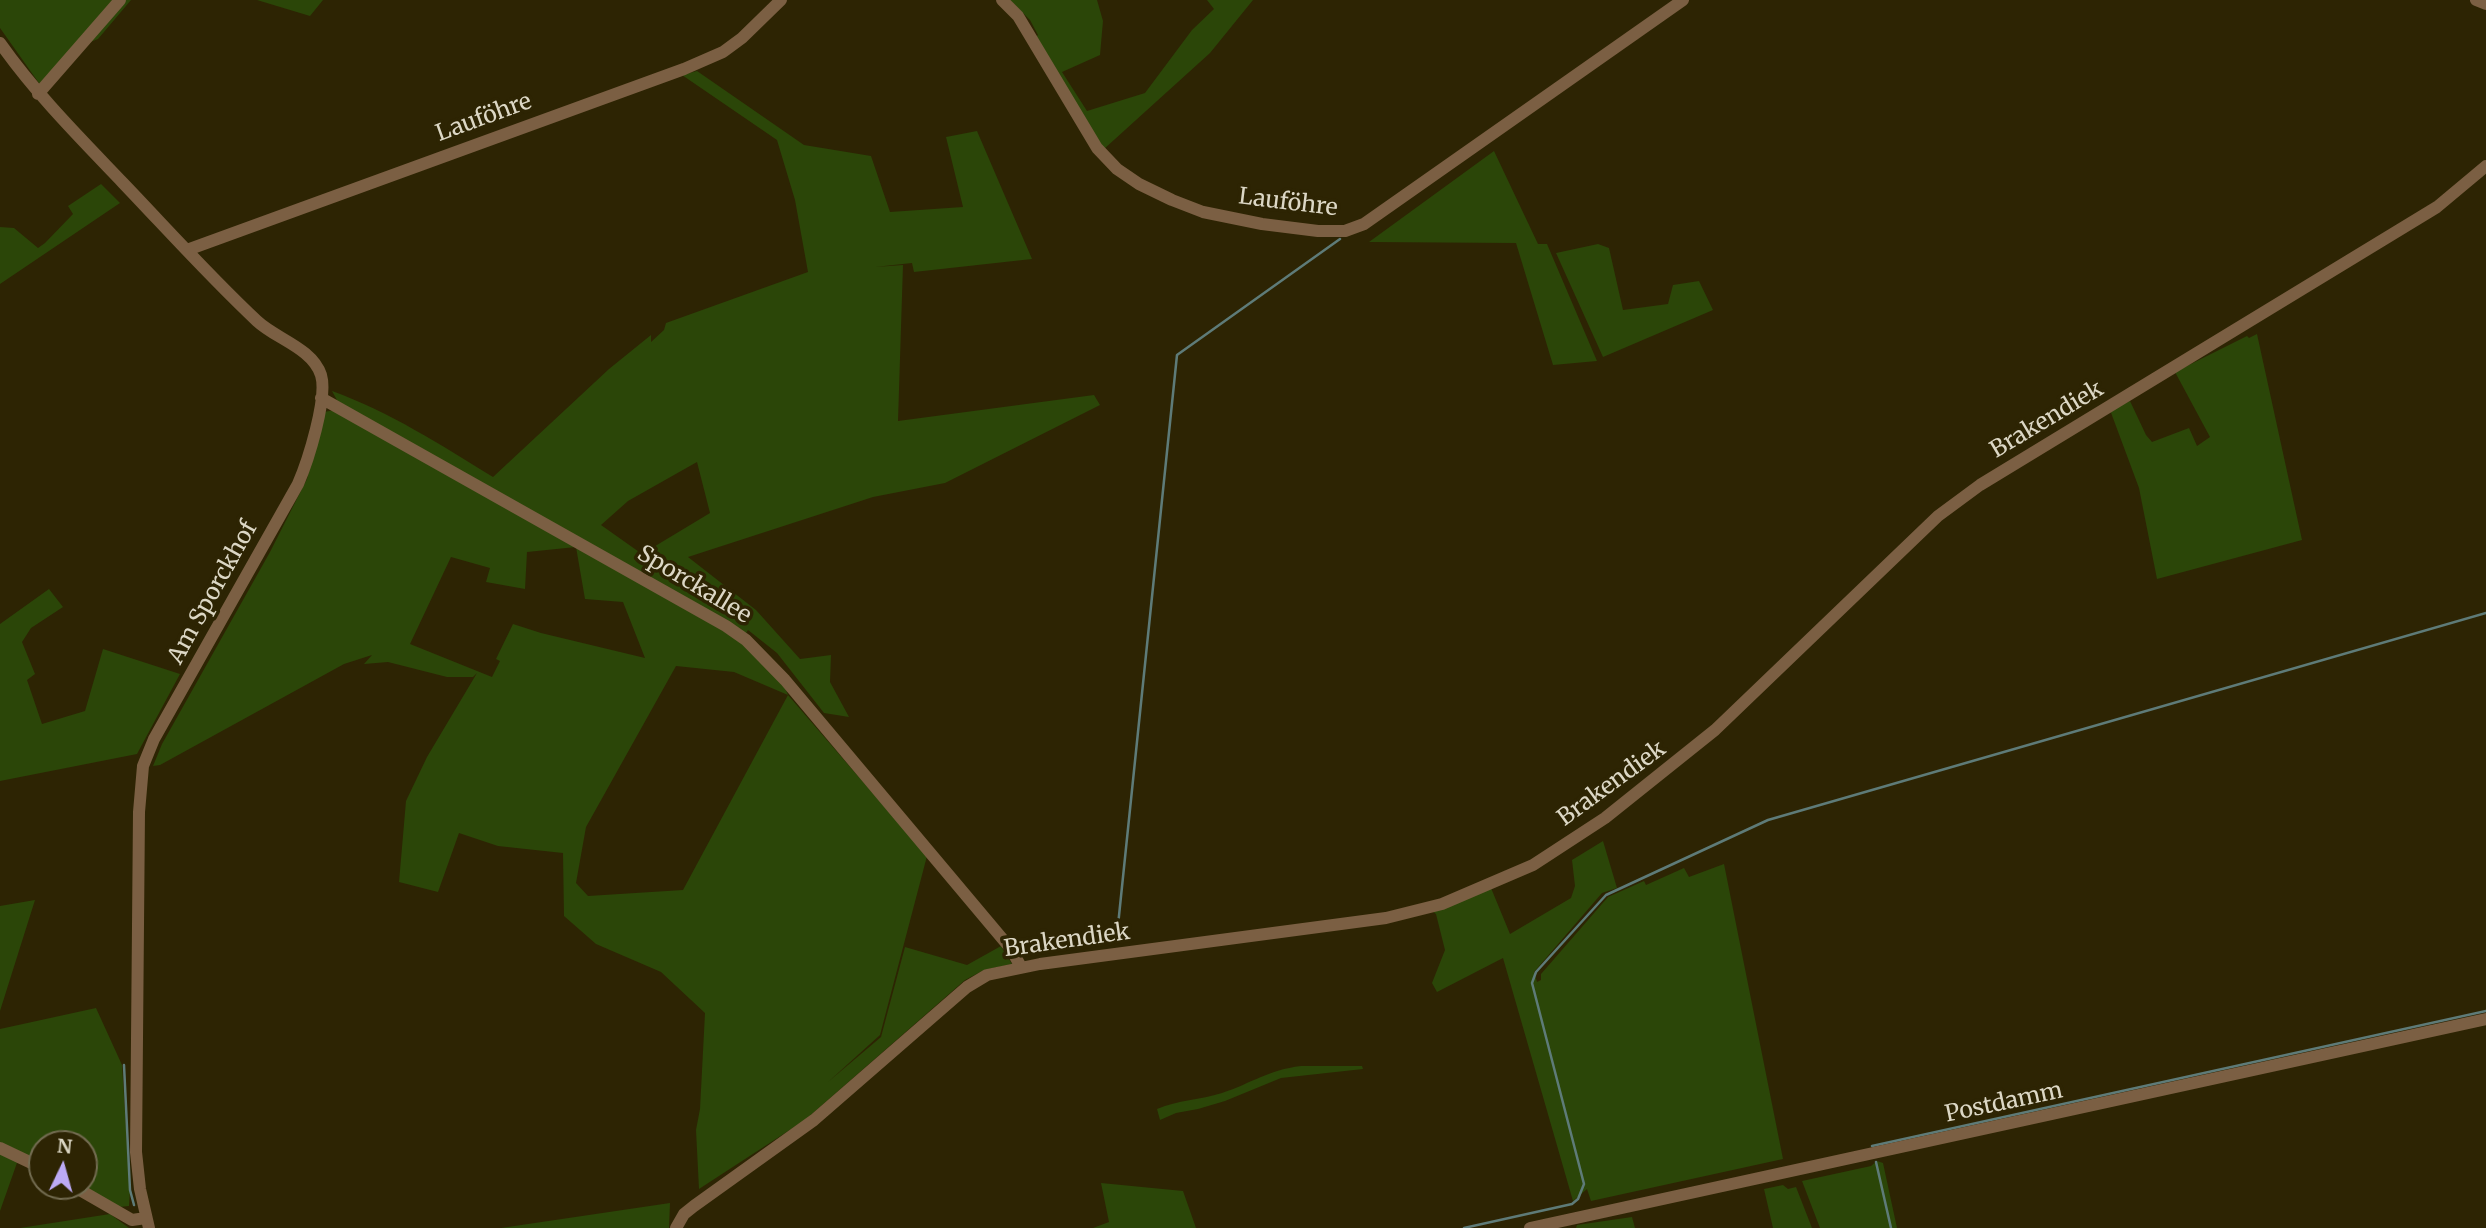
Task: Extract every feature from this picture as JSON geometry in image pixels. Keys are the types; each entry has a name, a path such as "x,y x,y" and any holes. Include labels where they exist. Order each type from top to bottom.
{"street":[{"path":"38,94 120,0"},
{"name":"Lauföhre","path":"187,250 694,65 734,44 781,0"},
{"name":"Lauföhre","path":"1002,0 1018,16 1097,148 1117,169 1139,184 1203,212 1262,225 1345,232 1364,224 1683,0"},
{"path":"2476,0 2486,4"},
{"name":"Am Sporckhof","path":"0,43 38,94 187,250 260,324 312,360 321,375 321,398 313,443 299,484 154,739 144,766 139,812 136,1152 148,1223"},
{"name":"Brakendiek","path":"676,1228 684,1214 814,1120 967,987 987,975 1021,967 1386,918 1442,904 1533,865 1605,818 1715,730 1938,516 1980,485 2437,207 2486,166"},
{"name":"Sporckallee","path":"321,398 746,640 785,680 1011,949 1021,967"},
{"name":"Postdamm","path":"1530,1228 2486,1019"},
{"path":"0,1148 28,1161"},
{"path":"97,1200 132,1220 148,1223"}],"green space":[{"path":"0,0 131,0 98,39 88,43 46,93 0,28"},
{"path":"257,0 323,0 310,16"},
{"path":"1010,0 1097,0 1103,21 1100,55 1062,72 1087,111 1145,93 1192,30 1214,9 1207,0 1253,0 1210,53 1104,149 1035,38 1038,35 1030,20"},
{"path":"697,71 804,145 871,156 890,212 963,207 946,137 977,131 1032,259 914,272 912,263 875,267 903,265 898,421 1094,395 1100,405 945,483 873,497 688,557 756,610 800,659 831,655 830,682 849,717 824,713 777,653 748,630 741,641 783,683 788,695 927,856 880,1035 828,1082 881,1037 905,947 967,965 1001,946 1012,964 984,970 965,980 805,1120 699,1189 696,1130 700,1109 705,1013 661,972 596,944 564,916 563,853 498,846 459,833 438,892 399,882 406,801 427,757 477,673 473,677 447,677 388,662 364,664 372,655 344,664 160,765 153,766 162,744 270,552 307,479 324,412 335,410 338,402 332,391 395,419 493,477 609,369 651,335 651,342 664,330 666,323 808,272 795,200 777,140 682,75","holes":["697,462 710,513 642,554 601,525 628,501","576,547 585,599 623,602 645,658 513,624 496,659 500,661 492,677 410,644 451,557 490,568 486,582 525,589 527,552","676,666 734,672 788,695 683,890 588,896 576,883 586,827"]},
{"path":"1494,151 1538,244 1547,244 1597,361 1553,365 1516,243 1369,242"},
{"path":"101,184 120,203 0,284 0,227 14,228 38,248 73,214 68,206"},
{"path":"1598,244 1609,248 1623,310 1668,304 1673,285 1699,281 1713,310 1603,357 1556,253"},
{"path":"2257,334 2302,540 2157,579 2139,488 2110,410 2130,401 2152,442 2189,428 2197,446 2210,437 2175,372 2247,336 2249,338"},
{"path":"49,589 63,607 31,628 22,642 35,674 27,680 42,724 85,711 103,649 180,674 137,754 0,781 0,624"},
{"path":"1603,841 1617,888 1602,893 1534,972 1537,982 1608,897 1644,881 1646,885 1684,868 1689,877 1724,864 1783,1159 1591,1201 1587,1189 1573,1201 1503,958 1437,992 1432,983 1445,950 1436,914 1432,911 1491,888 1510,934 1571,898 1575,886 1572,860"},
{"path":"35,900 0,1011 0,906"},
{"path":"96,1008 122,1065 129,1206 119,1207 98,1194 98,1130 28,1130 28,1158 0,1143 0,1029"},
{"path":"1301,1066 1362,1066 1363,1069 1281,1078 1225,1101 1176,1113 1160,1120 1157,1109 1222,1093 1269,1074"},
{"path":"0,1152 18,1160 0,1211"},
{"path":"1877,1161 1883,1163 1897,1228 1820,1228 1802,1181 1871,1166"},
{"path":"1101,1183 1183,1191 1196,1228 1093,1228 1109,1222"},
{"path":"1783,1185 1788,1189 1796,1187 1812,1228 1773,1228 1764,1189"},
{"path":"670,1203 669,1228 501,1228"},
{"path":"110,1214 129,1228 20,1228"},
{"path":"1632,1217 1635,1228 1576,1228 1577,1225"}],"waterway":[{"path":"1110,941 1117,935 1177,355 1340,239"},
{"path":"1464,1228 1572,1204 1578,1199 1584,1184 1532,983 1536,972 1606,895 1768,820 2486,613"},
{"path":"1872,1146 2486,1011"},
{"path":"124,1065 130,1190 134,1205"},
{"path":"1876,1162 1891,1228"}]}
